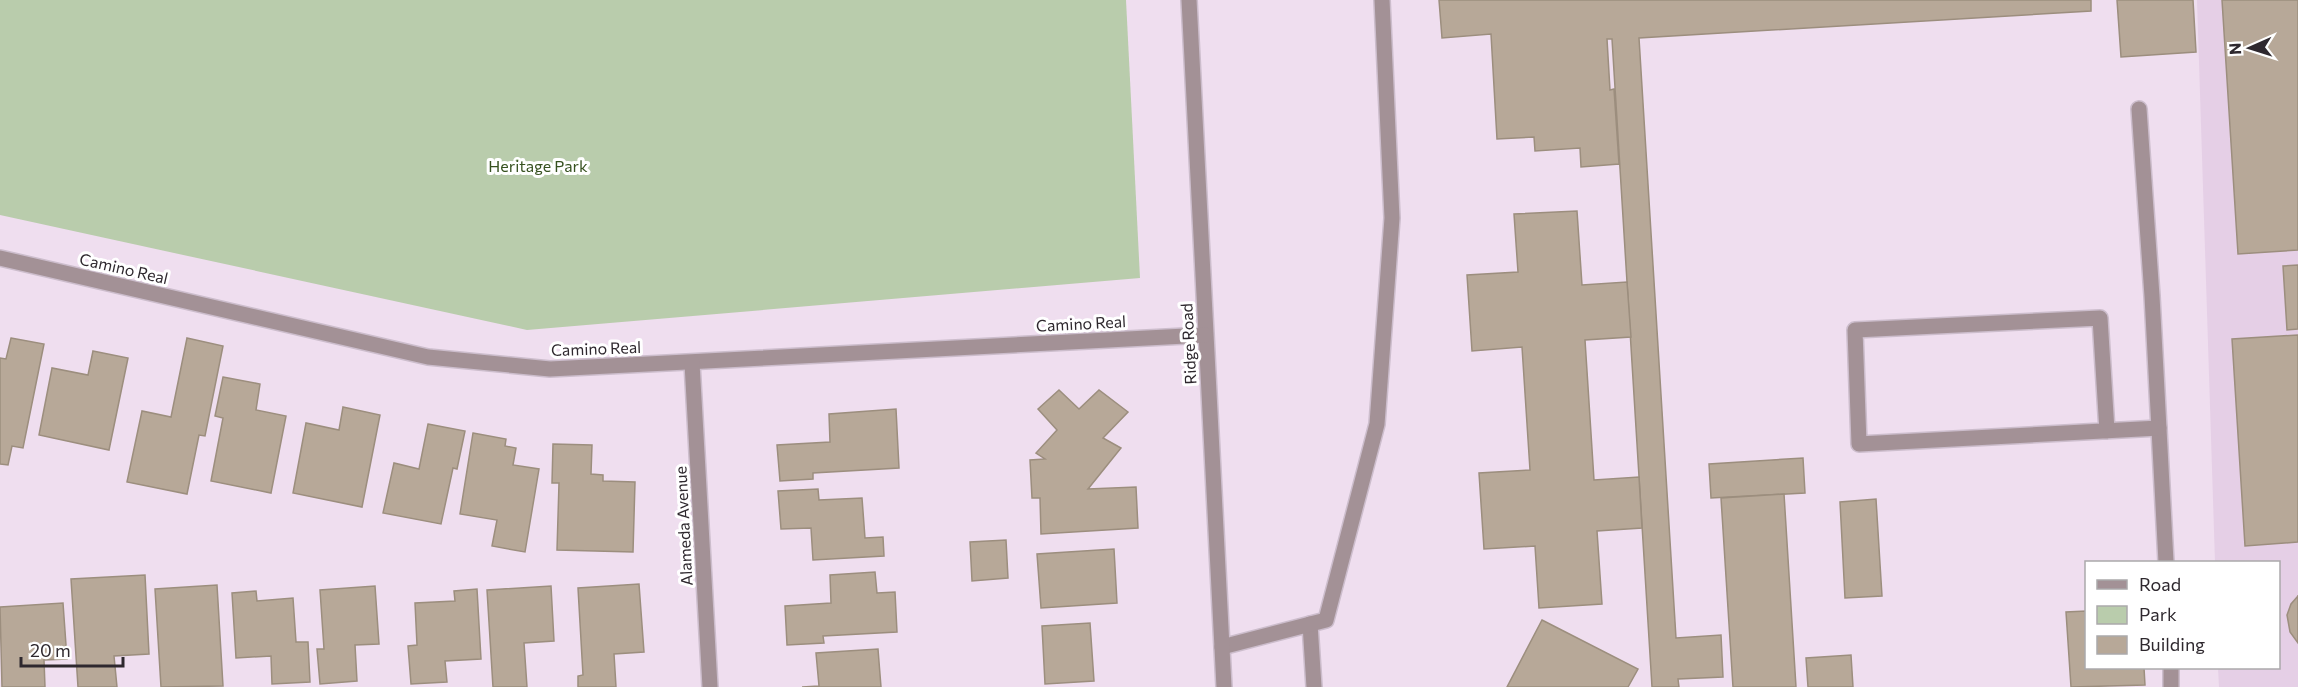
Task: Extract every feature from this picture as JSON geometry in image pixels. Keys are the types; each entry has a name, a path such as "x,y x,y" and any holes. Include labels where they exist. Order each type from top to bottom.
{"street":[{"name":"Ridge Road","path":"1189,0 1224,687"},
{"path":"1222,647 1326,620 1377,424 1392,218 1382,0"},
{"path":"2139,109 2166,561"},
{"name":"Camino Real","path":"0,258 428,357 550,369 1205,334"},
{"path":"2107,431 2100,318 1855,330 1858,444 2107,431 2158,428"},
{"name":"Alameda Avenue","path":"692,363 710,687"},
{"path":"1310,624 1314,687"},
{"path":"2171,669 2171,687"}],"shaded area":[{"path":"2197,0 2298,0 2298,687 2219,687 2218,669 2280,669 2280,561 2215,561"}],"green space":[{"name":"Heritage Park","path":"0,0 1126,0 1140,278 527,330 0,215"}],"building":[{"path":"1439,0 2091,0 2091,11 1639,38 1676,638 1721,635 1723,677 1678,679 1679,687 1652,687 1612,39 1607,39 1610,90 1614,89 1619,164 1581,167 1580,148 1535,151 1534,137 1497,139 1491,34 1442,38"},
{"path":"2117,0 2193,0 2196,52 2121,57"},
{"path":"2222,0 2298,0 2298,250 2238,254"},
{"path":"1577,211 1582,285 1627,282 1631,337 1585,340 1594,480 1639,477 1642,528 1597,531 1602,604 1539,608 1535,546 1484,549 1479,473 1530,470 1522,347 1472,351 1467,275 1518,272 1514,214"},
{"path":"2298,265 2298,329 2287,330 2283,266"},
{"path":"2298,335 2298,542 2245,546 2232,339"},
{"path":"11,338 44,344 23,448 12,446 8,465 0,464 0,358 6,359"},
{"path":"187,338 223,346 205,436 199,435 187,494 127,482 142,411 171,417"},
{"path":"93,351 128,358 109,450 39,435 52,368 88,375"},
{"path":"223,377 260,384 256,410 286,416 271,493 211,481 223,418 215,416"},
{"path":"1059,390 1079,409 1099,390 1128,412 1103,438 1121,448 1088,489 1136,487 1138,528 1041,534 1040,498 1032,498 1030,460 1045,459 1036,453 1057,430 1038,409"},
{"path":"343,407 380,415 362,507 293,493 306,423 339,430"},
{"path":"896,409 899,468 813,473 813,479 780,481 777,445 830,442 829,414"},
{"path":"428,424 465,431 457,469 453,468 441,524 383,513 394,463 419,469"},
{"path":"473,433 506,439 505,446 516,448 513,465 539,469 525,552 492,546 497,520 460,514"},
{"path":"553,444 592,445 591,474 603,475 603,481 635,482 633,552 557,550 559,483 552,483"},
{"path":"1803,458 1805,493 1711,498 1709,464"},
{"path":"818,489 819,500 862,498 865,538 883,537 884,556 813,560 811,528 781,529 778,491"},
{"path":"1784,494 1796,687 1733,687 1721,498"},
{"path":"1876,499 1882,596 1845,598 1840,502"},
{"path":"1006,540 1008,578 972,581 970,542"},
{"path":"1114,549 1117,603 1041,608 1037,554"},
{"path":"875,572 877,593 895,592 897,632 823,636 824,643 787,645 785,606 831,603 830,575"},
{"path":"145,575 149,654 114,656 117,687 78,687 71,579"},
{"path":"639,584 644,652 614,654 616,687 578,687 578,676 583,675 578,588"},
{"path":"217,585 223,686 161,687 155,589"},
{"path":"375,586 379,644 355,645 357,681 320,684 317,649 324,649 320,590"},
{"path":"551,586 554,641 524,643 527,687 493,687 487,590"},
{"path":"477,589 481,659 445,661 447,682 411,684 408,646 417,645 415,603 455,601 454,591"},
{"path":"256,591 257,601 293,598 296,642 308,642 310,682 272,684 271,656 236,658 232,593"},
{"path":"2298,596 2298,643 2290,632 2287,615 2291,604"},
{"path":"63,603 67,659 44,660 45,687 2,687 0,607"},
{"path":"2085,611 2085,669 2144,669 2145,685 2071,687 2066,612"},
{"path":"1542,620 1638,669 1628,687 1507,687"},
{"path":"1090,623 1094,681 1045,684 1042,626"},
{"path":"878,649 881,687 802,687 819,686 816,653"},
{"path":"1851,655 1853,687 1808,687 1806,658"}]}
